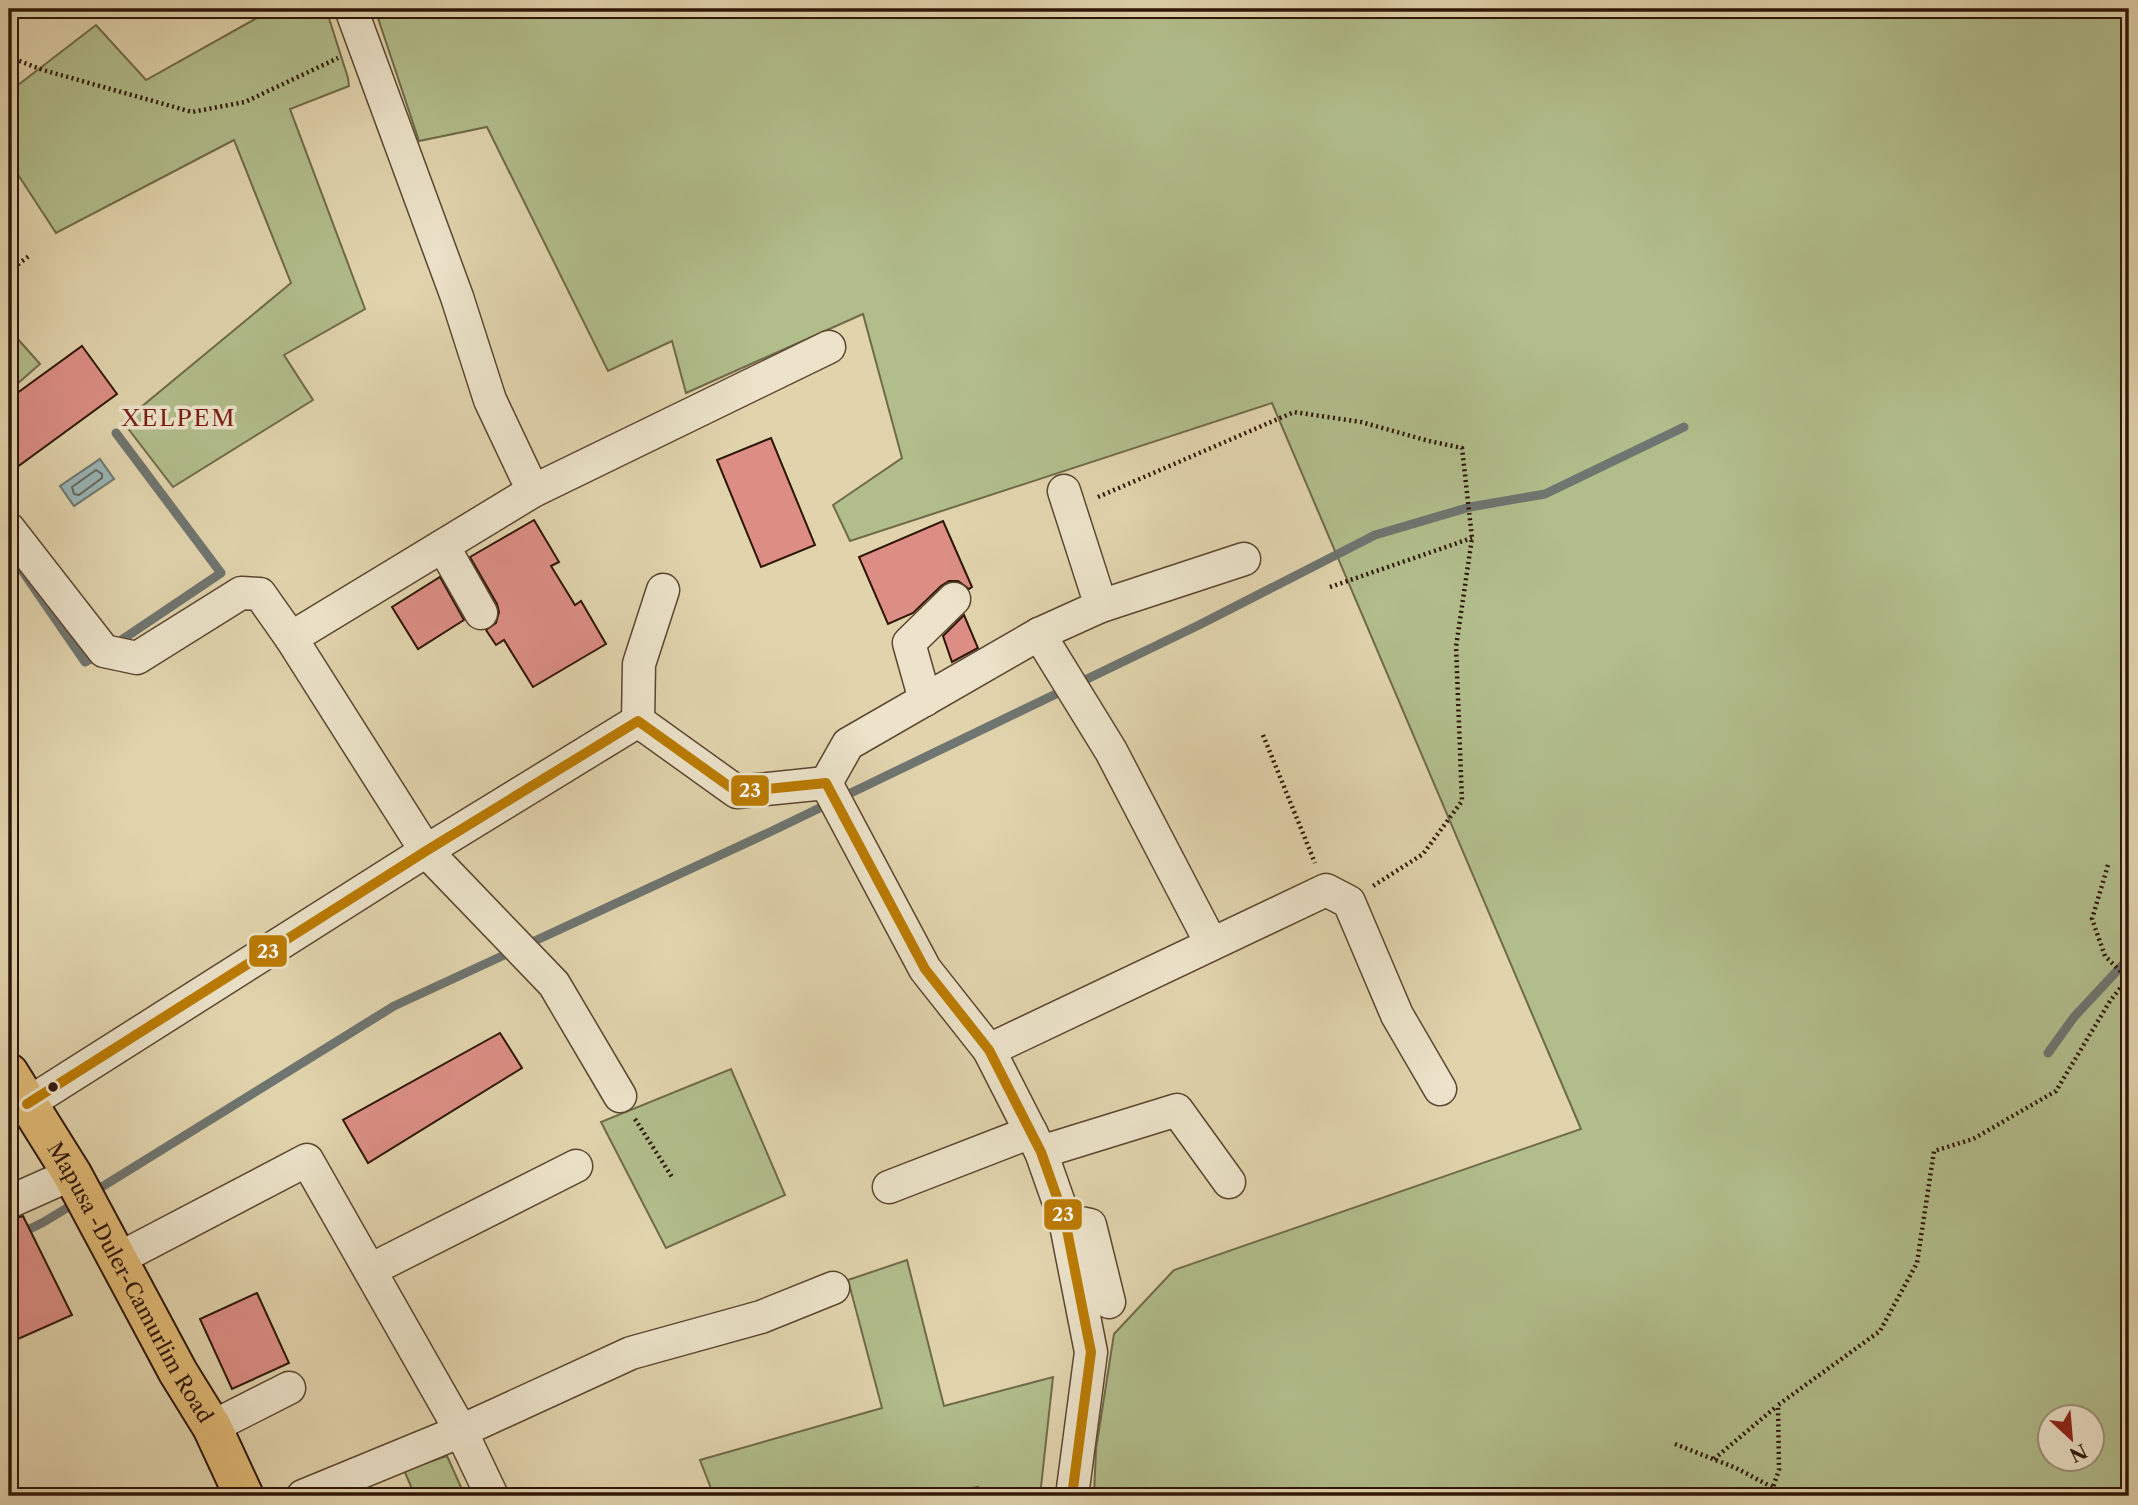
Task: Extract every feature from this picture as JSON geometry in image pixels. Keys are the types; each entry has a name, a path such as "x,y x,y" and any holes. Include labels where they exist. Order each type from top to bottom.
{"main road":[{"name":"Mapusa -Duler-Camurlim Road","path":"18,1088 72,1174 178,1372 212,1427 244,1496"}],"street":[{"path":"351,9 457,297 490,400 533,491"},
{"path":"291,638 533,491 829,347"},
{"path":"1067,500 1101,606"},
{"path":"9,529 104,651 137,658 241,593 260,594 291,638 426,851 554,984 620,1096"},
{"path":"443,546 481,613"},
{"path":"826,783 848,744 1039,635 1101,606 1244,559"},
{"path":"638,721 639,664 663,590"},
{"path":"925,700 909,643 954,599"},
{"path":"1039,635 1111,751 1211,943"},
{"path":"638,721 737,792 826,783"},
{"path":"18,1088 426,851 638,721"},
{"path":"826,783 925,969 989,1050 1036,1142 1065,1220 1091,1352 1072,1496"},
{"path":"989,1050 1211,943 1337,896 1397,1015 1440,1089"},
{"path":"889,1187 1036,1142 1177,1110 1229,1182"},
{"path":"118,1259 307,1160 461,1431 492,1496"},
{"path":"370,1270 576,1166"},
{"path":"9,1202 72,1174"},
{"path":"1065,1220 1090,1225 1109,1302"},
{"path":"303,1496 461,1431 631,1353 761,1317 833,1288"},
{"path":"212,1427 289,1388"}],"path":[{"path":"9,57 43,70 192,112 245,102 365,45"},
{"path":"9,271 29,256"},
{"path":"1067,500 1294,412 1361,422 1462,448 1472,538 1456,647 1462,802 1423,854 1337,896 1263,735"},
{"path":"1330,587 1472,538"},
{"path":"1714,1459 1778,1405 1880,1331 1917,1263 1934,1151 1973,1139 2056,1091 2110,1001 2128,978 2105,956 2092,919 2108,865"},
{"path":"620,1096 672,1177"},
{"path":"1768,1496 1779,1470 1778,1405"},
{"path":"1675,1444 1714,1459 1789,1496"},
{"path":"1773,1487 1777,1496"},
{"path":"2123,1496 2129,1492"}],"green space":[{"path":"273,9 314,9 317,15 327,12 348,78 349,86 290,109 365,309 284,355 313,400 173,487 123,422 291,283 234,140 56,233 13,167 9,169 9,92 96,25 146,80"},
{"path":"375,9 2129,9 2129,1496 1094,1496 1096,1449 1114,1334 1174,1270 1581,1129 1272,403 850,541 833,505 902,458 863,314 686,393 672,341 608,371 487,127 419,141"},
{"path":"9,329 40,364 9,391"},
{"path":"731,1069 785,1195 666,1248 601,1122"},
{"path":"907,1260 944,1406 1053,1377 1040,1496 981,1496 978,1487 929,1496 714,1496 700,1460 882,1408 848,1280"},
{"path":"447,1456 465,1496 415,1496 404,1470"}],"water":[{"path":"100,459 114,479 74,506 60,486"}],"building":[{"path":"82,346 117,394 9,473 9,399"},
{"path":"771,438 815,545 761,567 717,460"},
{"path":"534,520 559,562 551,566 575,605 581,601 606,644 533,687 504,640 496,645 486,630 496,623 499,612 470,557"},
{"path":"943,521 972,587 969,589 958,581 949,581 913,613 888,624 859,557"},
{"path":"440,577 464,620 418,649 392,607"},
{"path":"964,615 978,648 952,662 943,636"},
{"path":"500,1033 522,1068 368,1163 343,1120"},
{"path":"23,1216 72,1315 9,1343 9,1220"},
{"path":"257,1293 289,1363 232,1389 200,1319"}],"waterway":[{"path":"526,945 772,831 1199,625 1375,535 1470,507 1545,494 1684,427"},
{"path":"114,645 221,573 116,433"},
{"path":"21,569 85,662 99,654"},
{"path":"92,1193 394,1006 513,951"},
{"path":"2048,1053 2074,1017 2129,958"},
{"path":"9,1239 77,1202"}],"transit line":[{"name":"23","path":"27,1104 426,851 638,721 737,792 826,783 925,969 989,1050 1041,1152 1065,1220 1091,1352 1072,1496"}],"district":[{"name":"XELPEM","path":"179,418"}]}
